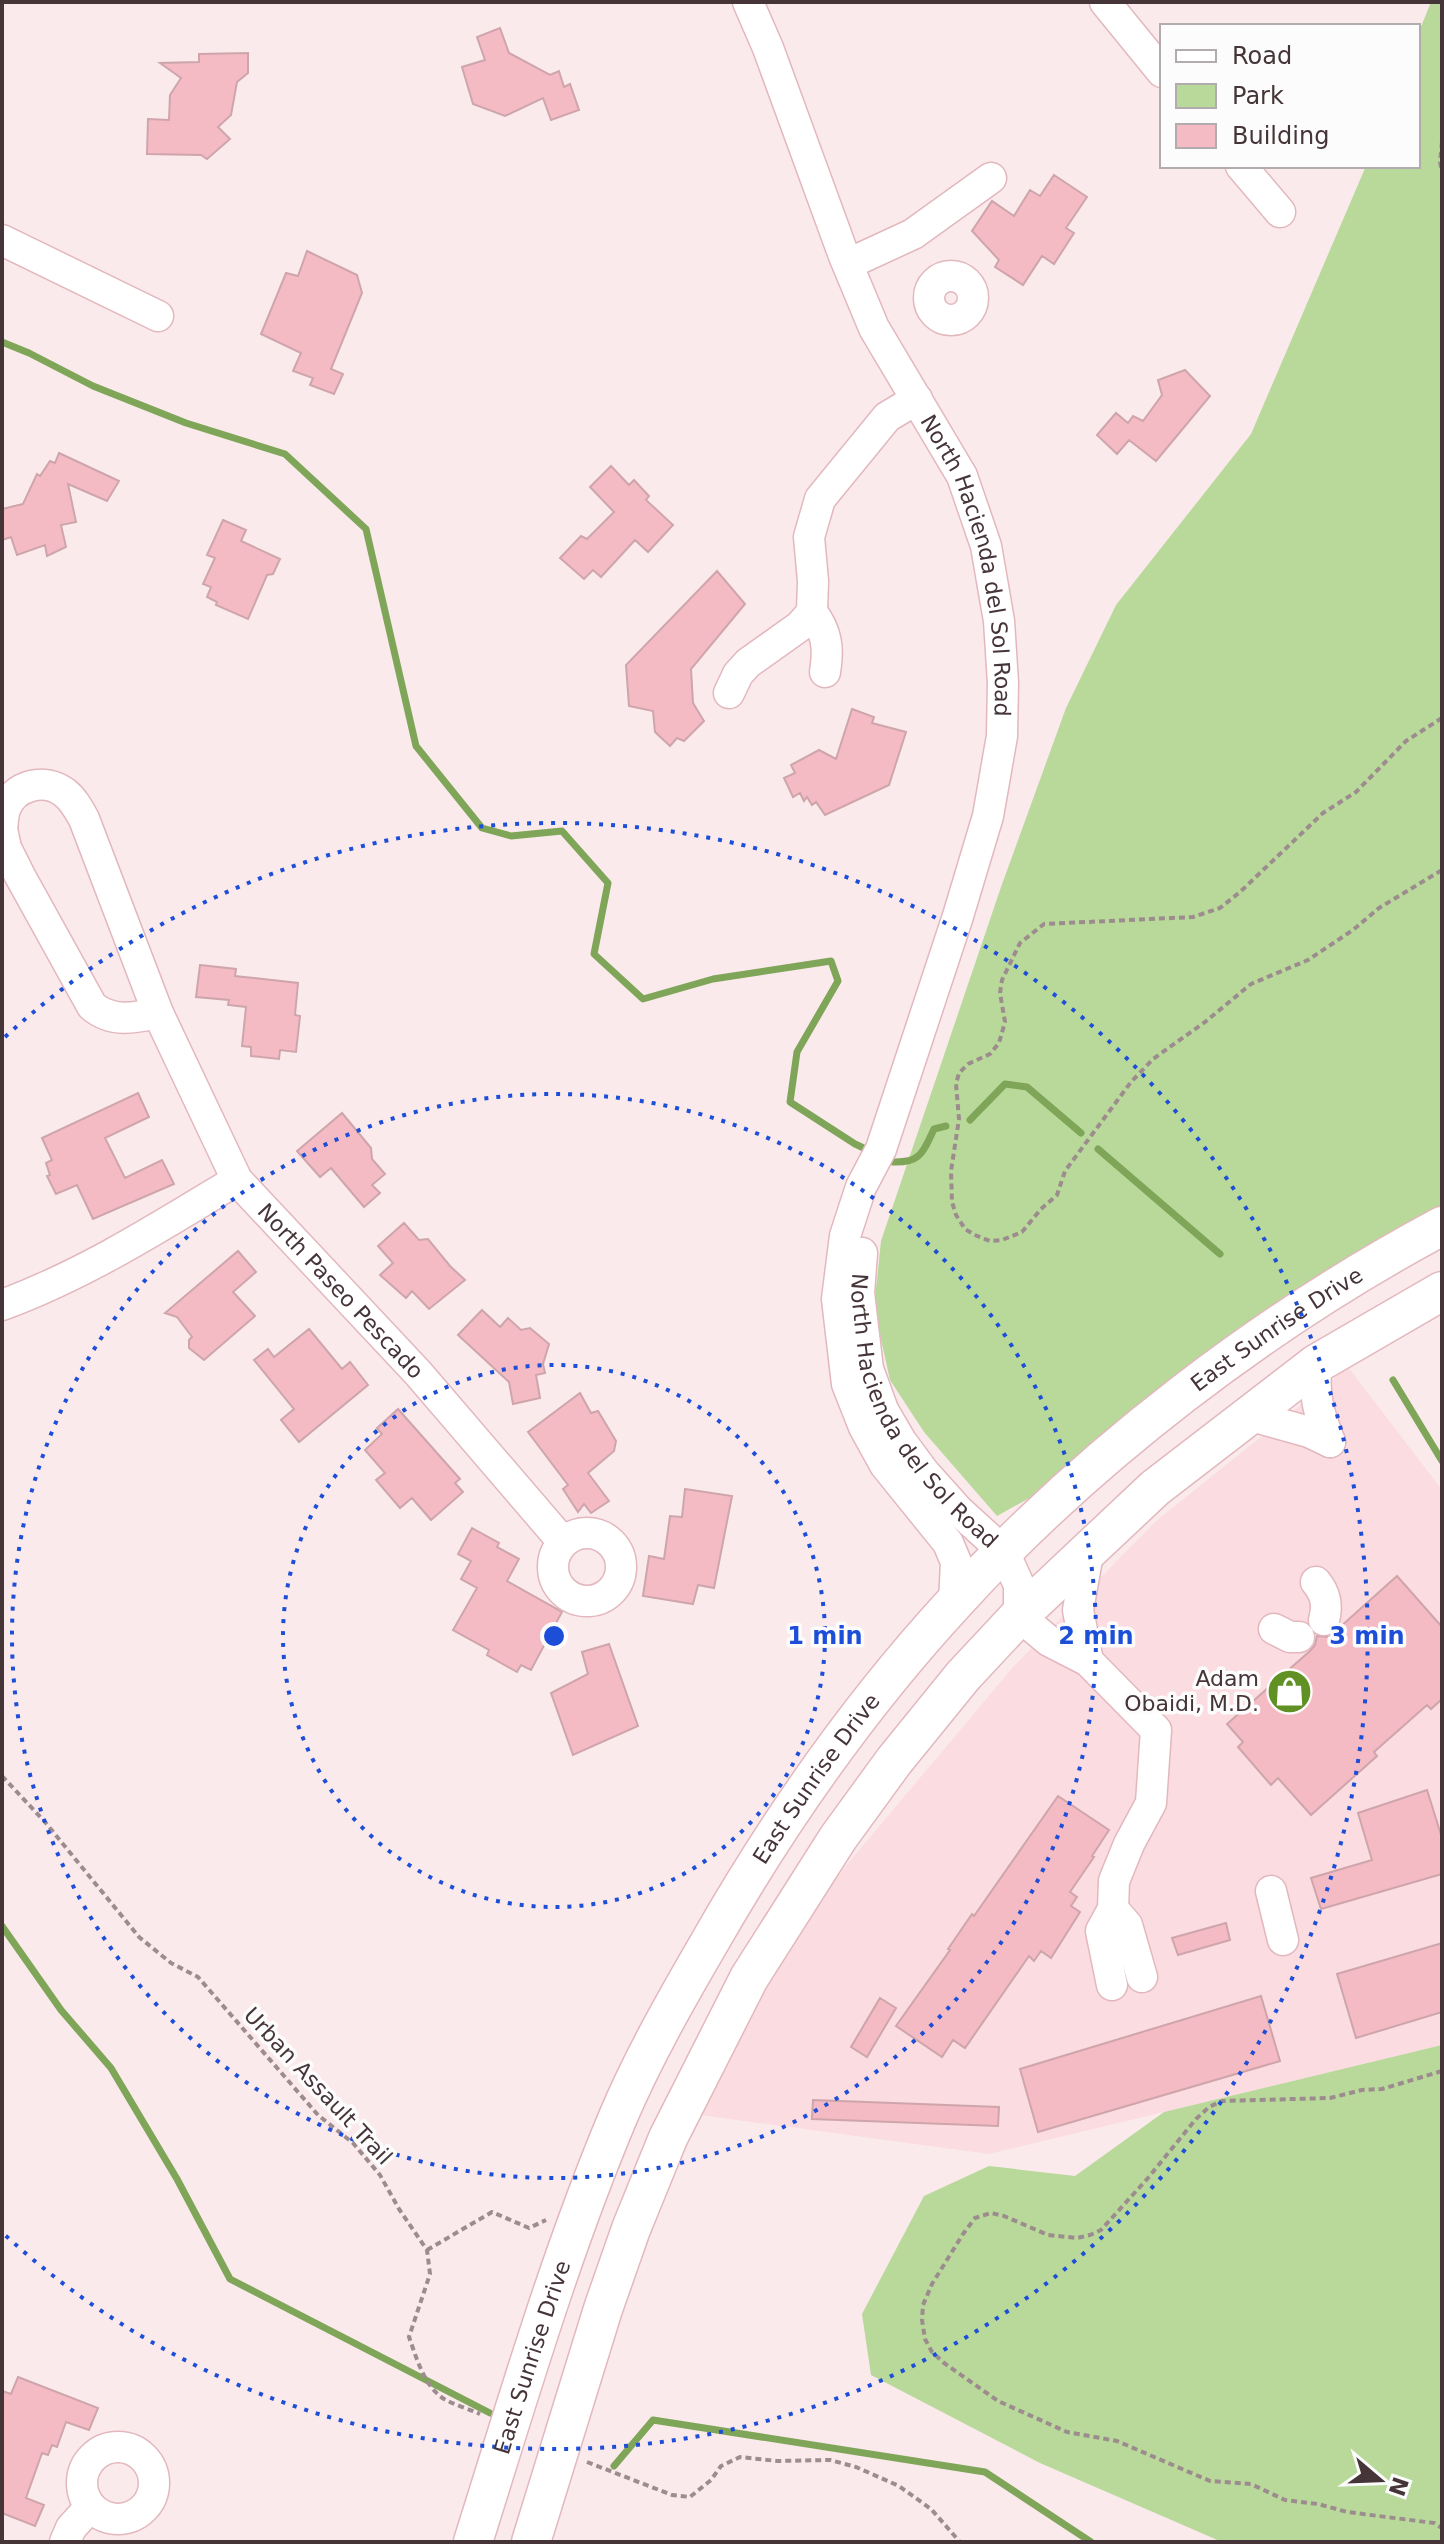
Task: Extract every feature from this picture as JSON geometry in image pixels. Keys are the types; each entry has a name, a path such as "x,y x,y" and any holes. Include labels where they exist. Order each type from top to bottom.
{"main road":[{"name":"East Sunrise Drive","path":"473,2542 555,2284 620,2113 680,1992 744,1881 801,1794 855,1721 954,1603 1110,1453 1287,1319 1379,1260 1442,1226"},
{"path":"531,2542 603,2309 668,2138 749,1978 838,1838 894,1761 963,1676 1019,1616 1155,1488 1316,1364 1442,1291"},
{"path":"620,2113 668,2138"}],"street":[{"name":"North Hacienda del Sol Road","path":"748,2 874,328 962,476 986,546 999,621 1002,736 988,816 881,1149 861,1187 845,1236 837,1299 847,1384 864,1427 885,1465 948,1543 956,1562 954,1603"},
{"path":"1105,2 1160,70"},
{"path":"1243,168 1280,212"},
{"path":"848,264 913,234 991,178"},
{"path":"913,234 942,278"},
{"path":"2,240 158,316"},
{"path":"825,672 824,628 812,612 809,537 820,499 887,417 917,399"},
{"path":"729,693 738,674 748,663 790,634 812,612"},
{"name":"North Paseo Pescado","path":"158,1013 118,1018 107,1016 92,1006 6,848 2,829 6,808 16,794 28,785 48,785 63,790 74,801 158,1013 237,1180 418,1373 563,1542"},
{"name":"North Hacienda del Sol Road","path":"881,1149 879,1186 868,1221 859,1293 868,1369 883,1410 909,1451 958,1510 1004,1552 1019,1585 1019,1616"},
{"path":"2,1305 34,1293 125,1248 237,1180"},
{"path":"1248,1415 1309,1432 1330,1442 1314,1390 1316,1364"},
{"path":"1088,1661 1078,1610 1089,1548"},
{"path":"1316,1582 1327,1600 1324,1620"},
{"path":"1019,1616 1049,1641 1088,1661 1156,1730 1151,1803 1114,1881 1113,1909 1101,1931 1112,1985"},
{"path":"1271,1891 1283,1940"},
{"path":"1113,1909 1127,1925 1142,1977"},
{"path":"65,2542 71,2528 90,2507"}],"path":[{"path":"1442,142 1442,172"},
{"path":"1442,718 1406,741 1356,792 1323,813 1220,908 1193,917 1044,924 1020,943 1002,980 1000,993 1005,1022 999,1043 990,1054 968,1064 959,1073 956,1084 959,1119 951,1171 952,1202 965,1229 990,1241 1022,1232 1057,1195 1065,1171 1131,1082 1153,1059 1251,984 1308,960 1379,908 1442,870"},
{"name":"Urban Assault Trail","path":"2,1776 45,1822 139,1937 171,1963 198,1977 318,2115 353,2143 380,2175 427,2250"},
{"path":"1442,2071 1382,2089 1362,2090 1330,2098 1222,2101 1209,2107 1101,2230 1090,2235 1077,2238 1048,2235 991,2213 975,2218 932,2284 923,2305 922,2320 925,2339 932,2352 944,2363 998,2401 1067,2432 1117,2441 1210,2481 1251,2484 1285,2500 1347,2512 1434,2523 1442,2528"},
{"path":"479,2414 445,2400 435,2391 423,2374 409,2337 430,2274 427,2250 492,2212 529,2228 584,2202"},
{"path":"581,2459 672,2495 690,2497 711,2480 721,2466 740,2457 777,2461 830,2460 856,2467 899,2486 931,2509 960,2542"}],"shaded area":[{"path":"1348,1367 1442,1490 1442,2045 989,2154 700,2115 762,1994 834,1880 1014,1666 1155,1522"}],"green space":[{"path":"1431,2 1442,2 1442,1226 1110,1453 997,1516 924,1432 890,1380 874,1308 881,1241 1001,887 1066,708 1116,605 1251,434 1365,168 1420,168 1420,29"},
{"path":"1442,2045 1442,2542 1222,2542 1040,2463 871,2375 862,2314 924,2196 989,2166 1075,2176 1164,2112"}],"building":[{"path":"500,28 509,53 550,75 559,71 564,87 570,84 579,110 551,120 543,98 505,116 473,104 462,67 485,60 477,37"},
{"path":"248,53 248,73 237,82 231,115 218,127 230,139 207,159 201,155 147,154 148,119 169,120 170,95 181,78 160,63 199,62 199,54"},
{"path":"1054,175 1087,197 1066,228 1074,233 1054,264 1042,256 1023,285 995,267 999,260 972,231 992,201 1014,216 1030,190 1040,196"},
{"path":"307,251 357,275 362,293 331,369 343,374 334,394 310,385 313,378 293,371 301,353 261,334 286,273 298,276"},
{"path":"1185,370 1210,396 1156,461 1129,440 1117,454 1097,435 1116,413 1128,423 1133,416 1143,421 1162,395 1158,380"},
{"path":"59,453 119,481 107,501 68,484 76,522 61,525 66,547 47,556 45,545 17,555 11,537 2,540 2,509 23,504 37,474 40,476 50,461 55,463"},
{"path":"611,466 629,485 634,480 649,496 646,500 673,525 648,552 635,540 601,577 593,570 584,579 560,558 581,536 587,539 614,512 590,487"},
{"path":"223,520 246,530 241,541 280,559 273,574 267,575 248,619 216,605 217,602 207,597 211,587 203,584 215,558 207,555"},
{"path":"717,571 745,604 691,669 693,703 704,721 684,741 677,738 670,746 655,732 653,711 629,706 626,665"},
{"path":"852,709 874,717 872,723 906,732 889,785 825,815 816,802 812,805 807,797 804,801 800,793 793,797 784,778 795,773 791,765 819,750 836,759"},
{"path":"200,965 236,969 235,976 298,983 295,1015 300,1016 296,1052 280,1050 279,1059 251,1056 251,1047 242,1046 246,1007 228,1005 229,1000 196,997"},
{"path":"138,1093 149,1117 105,1138 125,1178 162,1160 174,1184 93,1219 77,1185 56,1194 47,1176 50,1175 46,1163 52,1160 42,1138"},
{"path":"342,1113 371,1148 372,1159 385,1174 372,1185 380,1193 364,1207 331,1168 320,1177 297,1151"},
{"path":"404,1223 419,1240 428,1239 465,1280 429,1309 412,1291 406,1298 380,1275 393,1263 378,1246"},
{"path":"238,1251 256,1272 233,1292 255,1316 204,1360 189,1348 192,1337 177,1317 165,1313"},
{"path":"482,1310 500,1327 508,1318 521,1330 530,1328 549,1344 543,1364 545,1373 536,1375 540,1398 513,1404 509,1382 458,1335"},
{"path":"309,1329 342,1369 350,1362 368,1385 299,1442 281,1420 294,1409 254,1360 268,1349 274,1357"},
{"path":"580,1393 591,1413 598,1411 616,1441 614,1451 588,1473 609,1501 591,1513 584,1504 578,1512 563,1489 568,1485 528,1432"},
{"path":"398,1409 460,1479 455,1483 463,1492 431,1520 412,1498 400,1508 376,1480 385,1473 365,1450 382,1434 377,1428"},
{"path":"685,1489 732,1496 714,1588 698,1585 693,1604 643,1596 649,1556 664,1559 670,1516 682,1517"},
{"path":"472,1528 519,1559 507,1581 562,1612 531,1670 521,1665 517,1672 487,1655 489,1650 453,1630 477,1588 461,1579 471,1561 458,1554"},
{"path":"1397,1576 1442,1627 1442,1699 1431,1709 1427,1705 1374,1752 1377,1756 1311,1815 1278,1778 1271,1785 1238,1747 1243,1742 1227,1724 1310,1651 1317,1636 1329,1637 1337,1633"},
{"path":"609,1644 638,1726 573,1755 551,1693 588,1674 582,1652"},
{"path":"1427,1790 1442,1838 1442,1874 1321,1909 1311,1878 1372,1860 1358,1813"},
{"path":"1058,1796 1109,1830 1070,1892 1077,1897 1071,1906 1080,1912 1051,1958 1041,1951 1034,1961 1029,1956 965,2048 953,2040 942,2057 896,2026"},
{"path":"1226,1923 1230,1940 1178,1955 1172,1938"},
{"path":"1442,1943 1442,2012 1356,2038 1337,1974"},
{"path":"1261,1996 1280,2061 1038,2132 1020,2069"},
{"path":"880,1998 896,2008 867,2057 851,2047"},
{"path":"813,2100 999,2107 998,2126 812,2119"},
{"path":"18,2377 98,2408 89,2430 66,2422 57,2447 52,2445 48,2455 42,2453 26,2498 44,2505 35,2526 2,2513 2,2391 11,2394"}],"waterway":[{"path":"2,342 93,386 186,423 285,454 366,529 416,746 482,828 511,836 562,831 608,883 594,954 643,999 713,979 831,961 838,981 797,1052 790,1102 868,1150"},
{"path":"970,1120 1005,1084 1027,1087 1081,1133"},
{"path":"893,1162 915,1158 924,1150 934,1129 946,1126"},
{"path":"1098,1149 1220,1254"},
{"path":"1393,1380 1442,1461"},
{"path":"2,1926 61,2010 111,2068 177,2179 230,2279 490,2413"},
{"path":"614,2466 653,2420 985,2472 1091,2542"}],"place":[{"name":"Adam Obaidi, M.D.","path":"1290,1691"}]}
